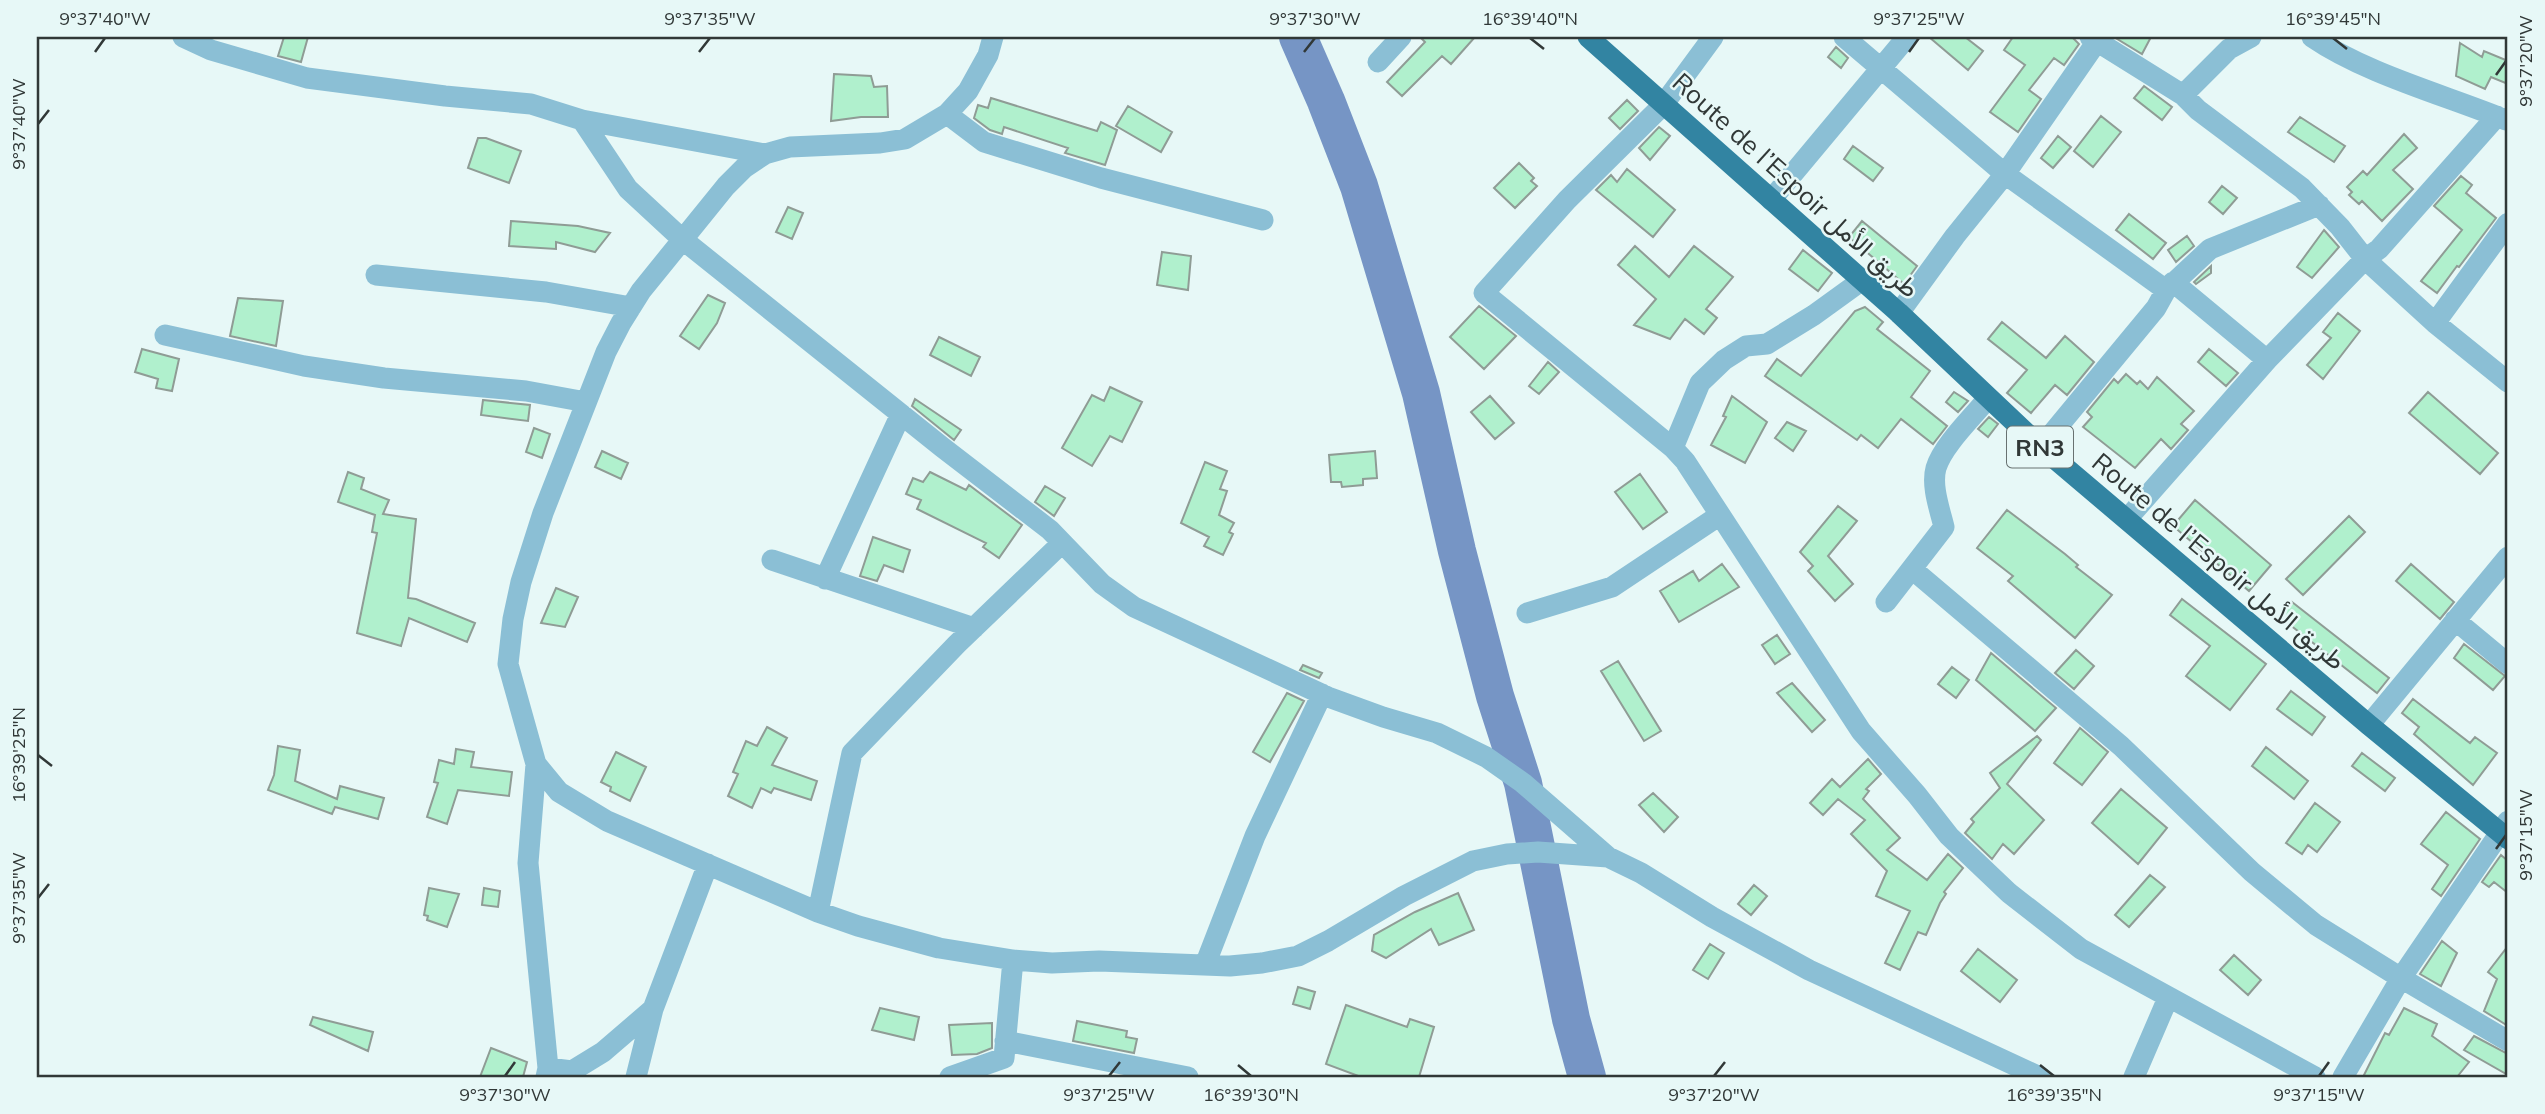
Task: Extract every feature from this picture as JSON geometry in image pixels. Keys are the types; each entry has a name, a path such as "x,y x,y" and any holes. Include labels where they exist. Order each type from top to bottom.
{"highway":[{"name":"Route de l’Espoir طريق الأمل","path":"1588,37 1899,313 2041,447 2369,725 2505,831"}],"street":[{"path":"183,37 211,50 307,78 531,104 582,120 765,154"},
{"path":"653,1009 603,1052 572,1071 547,1073 528,863 536,764 509,664 513,619 521,582 543,513 606,352 631,307 726,186 744,168 765,154 790,147 880,143 905,139 947,114 968,91 988,55 993,37"},
{"path":"1378,62 1401,37"},
{"path":"1713,37 1663,105 1567,200 1484,293 1685,461 1861,731 1949,836 2009,893 2081,949 2315,1077"},
{"path":"1844,37 2005,174 2170,286 2267,360"},
{"path":"1771,200 1907,37"},
{"path":"2183,95 2222,43 2251,37"},
{"path":"2127,519 2267,360 2365,259 2379,249 2502,118 2395,78 2312,37"},
{"path":"1899,313 1955,236 2005,174 2096,38 2183,95 2198,110 2302,188 2340,226 2365,259 2435,323 2508,382"},
{"path":"947,114 984,142 1101,177 1263,220"},
{"path":"582,120 628,189 682,239 1050,530 1102,584 1134,607 1322,694 1383,717 1437,733 1486,757 1523,783 1608,857 1641,873 1712,917 1809,970 2040,1077"},
{"path":"2041,447 2156,308 2170,286 2210,248 2319,205"},
{"path":"2435,323 2508,223"},
{"path":"376,275 546,292 631,307"},
{"path":"1672,448 1700,383 1724,359 1746,346 1766,344 1814,315 1861,281"},
{"path":"164,335 330,370 384,378 526,391 586,402"},
{"path":"1886,602 1944,527 1937,500 1936,470 1943,453 1988,398"},
{"path":"825,579 901,414"},
{"path":"1527,613 1612,587 1720,515"},
{"path":"818,912 852,752 1062,543"},
{"path":"2369,725 2508,557"},
{"path":"772,560 974,628"},
{"path":"1912,569 2121,746 2252,872 2316,925 2508,1041"},
{"path":"2455,620 2508,664"},
{"path":"1205,965 1255,836 1322,694"},
{"path":"536,764 559,792 607,821 818,912 939,948 1013,960 1205,965 1262,963 1298,956 1404,896 1473,861 1507,854 1538,852 1608,857"},
{"path":"2343,1077 2401,978 2505,831"},
{"path":"636,1077 653,1009 708,864"},
{"path":"950,1077 1004,1058 1013,960"},
{"path":"2134,1077 2168,998"},
{"path":"1005,1041 1102,1069 1188,1077"}],"building":[{"path":"284,37 308,37 301,62 278,56"},
{"path":"1420,37 1475,37 1451,64 1442,56 1402,96 1387,82 1425,42"},
{"path":"1929,37 1965,37 1983,51 1968,70"},
{"path":"2013,37 2072,37 2079,44 2064,65 2054,58 2029,90 2041,99 2018,132 1990,112 2025,65 2004,50"},
{"path":"2114,37 2151,37 2142,54"},
{"path":"2460,43 2482,57 2484,51 2508,61 2508,84 2491,77 2485,89 2456,76"},
{"path":"1836,47 1848,58 1841,68 1828,57"},
{"path":"834,74 871,76 874,87 887,86 888,117 831,121"},
{"path":"2144,86 2172,107 2162,120 2134,98"},
{"path":"991,98 1097,131 1101,122 1117,130 1105,165 1065,153 1068,148 1004,127 1002,134 990,130 974,118 978,105 988,108"},
{"path":"1627,100 1638,111 1620,129 1609,118"},
{"path":"1128,106 1172,132 1161,152 1116,126"},
{"path":"2101,116 2121,132 2093,167 2074,151"},
{"path":"2300,117 2345,146 2334,162 2288,132"},
{"path":"1659,127 1670,136 1650,160 1639,148"},
{"path":"2404,134 2417,148 2393,170 2413,189 2382,221 2362,201 2359,204 2349,195 2352,192 2347,187 2363,171 2367,175"},
{"path":"2058,136 2071,147 2053,168 2041,158"},
{"path":"478,138 486,138 521,151 509,183 468,168"},
{"path":"1853,146 1883,168 1873,181 1844,159"},
{"path":"1519,163 1534,178 1531,181 1537,186 1515,208 1494,188"},
{"path":"1627,169 1675,210 1653,237 1596,190 1611,175 1617,182"},
{"path":"2461,176 2472,185 2466,193 2496,218 2437,293 2421,281 2462,230 2434,206"},
{"path":"2222,186 2237,198 2223,214 2209,202"},
{"path":"788,207 803,213 792,239 776,232"},
{"path":"2129,214 2166,243 2153,259 2116,230"},
{"path":"511,221 578,226 610,233 595,252 556,242 556,249 509,246"},
{"path":"1862,221 1917,266 1904,284 1849,237"},
{"path":"2324,230 2339,247 2312,278 2297,267"},
{"path":"2187,236 2194,246 2176,262 2168,250"},
{"path":"1635,246 1669,277 1694,246 1733,277 1706,309 1717,318 1704,334 1685,319 1670,339 1634,325 1656,299 1618,265"},
{"path":"1803,250 1832,273 1818,291 1789,269"},
{"path":"1162,252 1191,256 1188,290 1157,285"},
{"path":"2211,266 2211,273 2196,284 2194,282"},
{"path":"708,295 725,303 717,323 699,349 680,336"},
{"path":"238,298 283,301 276,346 230,336"},
{"path":"1479,306 1516,336 1484,369 1450,337"},
{"path":"1865,307 1883,322 1877,329 1930,371 1911,397 1947,426 1933,444 1901,419 1878,448 1861,435 1857,440 1765,376 1777,359 1801,376 1855,311"},
{"path":"2338,313 2360,331 2323,379 2307,365 2331,338 2323,332"},
{"path":"2002,322 2046,358 2065,336 2094,362 2067,395 2055,385 2031,413 2007,393 2027,370 1988,339"},
{"path":"939,337 980,357 971,376 930,355"},
{"path":"142,349 179,359 172,391 156,388 158,379 135,372"},
{"path":"2209,349 2238,373 2226,386 2198,362"},
{"path":"1548,362 1559,372 1539,394 1529,386"},
{"path":"2126,374 2137,384 2140,381 2148,389 2157,377 2194,411 2181,424 2188,430 2171,449 2161,439 2135,468 2083,427 2092,417 2087,412 2114,379 2118,383"},
{"path":"1110,387 1142,402 1122,442 1110,436 1092,466 1062,448 1092,395 1104,401"},
{"path":"1954,392 1968,401 1958,412 1946,402"},
{"path":"2428,392 2498,453 2480,474 2409,413"},
{"path":"1490,396 1514,423 1495,439 1471,412"},
{"path":"1732,396 1767,422 1745,463 1711,445 1726,417 1723,416"},
{"path":"915,399 961,430 954,440 912,406"},
{"path":"483,400 530,405 528,421 481,415"},
{"path":"1989,417 1998,424 1988,437 1978,429"},
{"path":"1787,422 1806,431 1793,451 1775,438"},
{"path":"534,428 550,434 542,458 526,452"},
{"path":"602,451 628,463 621,479 595,467"},
{"path":"1375,451 1377,478 1363,479 1363,485 1342,487 1341,482 1331,482 1329,455"},
{"path":"1205,462 1227,471 1220,489 1227,491 1219,515 1234,523 1229,532 1233,534 1223,555 1204,546 1209,537 1181,523"},
{"path":"348,472 364,478 361,489 389,500 383,514 416,519 408,598 475,623 467,642 409,618 401,646 357,633 377,533 372,532 375,515 338,502"},
{"path":"930,472 966,490 969,485 1022,525 999,558 983,547 986,543 917,509 921,500 906,494 913,478 923,482"},
{"path":"1640,474 1667,512 1643,529 1615,492"},
{"path":"1045,486 1065,498 1054,516 1035,502"},
{"path":"2195,500 2271,565 2249,591 2173,526"},
{"path":"1838,506 1857,521 1828,556 1853,584 1835,601 1808,571 1813,566 1800,552"},
{"path":"2007,510 2065,554 2078,565 2076,567 2112,595 2075,638 2008,581 2013,576 1977,548"},
{"path":"2349,516 2365,532 2303,595 2286,579"},
{"path":"873,537 910,550 903,572 884,565 877,581 860,576"},
{"path":"1722,564 1739,587 1679,622 1660,591 1693,571 1699,581"},
{"path":"2411,564 2454,602 2440,619 2396,581"},
{"path":"556,588 578,597 565,627 541,623"},
{"path":"2182,599 2266,664 2230,710 2186,676 2210,646 2170,615"},
{"path":"2292,602 2389,678 2377,693 2280,617"},
{"path":"1777,635 1790,654 1775,664 1762,645"},
{"path":"2464,644 2505,676 2493,690 2454,658"},
{"path":"2076,650 2094,666 2074,689 2055,673"},
{"path":"1991,653 2056,708 2035,731 1976,680"},
{"path":"1618,661 1661,731 1644,741 1601,671"},
{"path":"1303,665 1322,673 1319,678 1300,670"},
{"path":"1952,667 1969,680 1956,698 1938,684"},
{"path":"1792,683 1825,720 1812,732 1777,693"},
{"path":"2291,691 2325,717 2312,735 2277,709"},
{"path":"1287,693 1304,701 1270,762 1253,752"},
{"path":"2413,699 2470,743 2475,737 2497,753 2473,785 2414,734 2419,727 2402,713"},
{"path":"767,727 787,738 772,765 817,781 811,800 774,788 771,793 761,788 752,808 728,796 738,774 733,772 746,741 757,746"},
{"path":"2080,728 2108,752 2082,785 2054,763"},
{"path":"2037,736 2041,740 2007,784 2044,820 2014,854 2003,844 1992,859 1965,833 1974,822 1971,819 2000,788 1990,773"},
{"path":"278,746 300,750 295,781 337,799 340,786 384,798 378,819 335,807 332,814 268,790 274,775"},
{"path":"2266,747 2308,781 2294,799 2252,766"},
{"path":"456,749 474,752 471,767 512,772 509,796 458,790 447,824 427,817 438,783 434,782 439,760 454,764"},
{"path":"616,752 646,767 630,801 610,791 611,787 601,782"},
{"path":"2362,753 2395,778 2385,791 2352,766"},
{"path":"1868,759 1881,774 1866,789 1869,791 1863,799 1900,838 1887,850 1927,880 1948,854 1963,868 1944,892 1946,894 1926,935 1918,932 1900,970 1885,963 1910,911 1876,896 1887,871 1851,834 1865,820 1838,799 1823,815 1810,803 1832,779 1840,787"},
{"path":"2121,789 2167,828 2138,864 2092,823"},
{"path":"1653,793 1678,817 1664,832 1639,805"},
{"path":"2315,803 2340,822 2317,852 2308,845 2302,854 2286,843"},
{"path":"2446,812 2480,839 2441,896 2432,889 2448,865 2421,844"},
{"path":"2501,855 2508,861 2508,893 2494,882 2489,887 2482,882"},
{"path":"2150,875 2165,887 2129,927 2115,915"},
{"path":"1754,885 1767,896 1751,915 1738,904"},
{"path":"429,888 459,894 447,927 427,920 428,916 424,915"},
{"path":"484,888 500,891 498,907 482,905"},
{"path":"1458,893 1474,930 1439,945 1431,929 1386,958 1372,951 1374,935 1415,912"},
{"path":"2442,941 2457,953 2441,986 2420,974"},
{"path":"1710,944 1724,953 1708,979 1693,970"},
{"path":"2508,946 2508,1026 2484,1011 2497,979 2488,972"},
{"path":"1978,949 2017,980 2000,1002 1961,971"},
{"path":"2234,955 2261,980 2248,995 2220,970"},
{"path":"1298,987 1315,992 1310,1009 1293,1004"},
{"path":"1346,1005 1407,1027 1410,1019 1434,1027 1419,1077 1361,1077 1326,1064"},
{"path":"880,1008 919,1017 914,1040 872,1030"},
{"path":"2404,1008 2437,1024 2432,1036 2469,1062 2457,1077 2363,1077 2385,1033 2389,1035"},
{"path":"313,1017 373,1032 368,1051 310,1025"},
{"path":"1077,1021 1127,1031 1126,1037 1137,1039 1134,1053 1073,1041"},
{"path":"992,1023 992,1048 977,1054 952,1055 949,1025"},
{"path":"2474,1036 2508,1054 2508,1075 2464,1050"},
{"path":"491,1048 527,1062 523,1077 480,1077"}],"waterway":[{"path":"1298,37 1359,186 1421,393 1457,551 1495,696 1523,783 1571,1019 1587,1077"}]}
